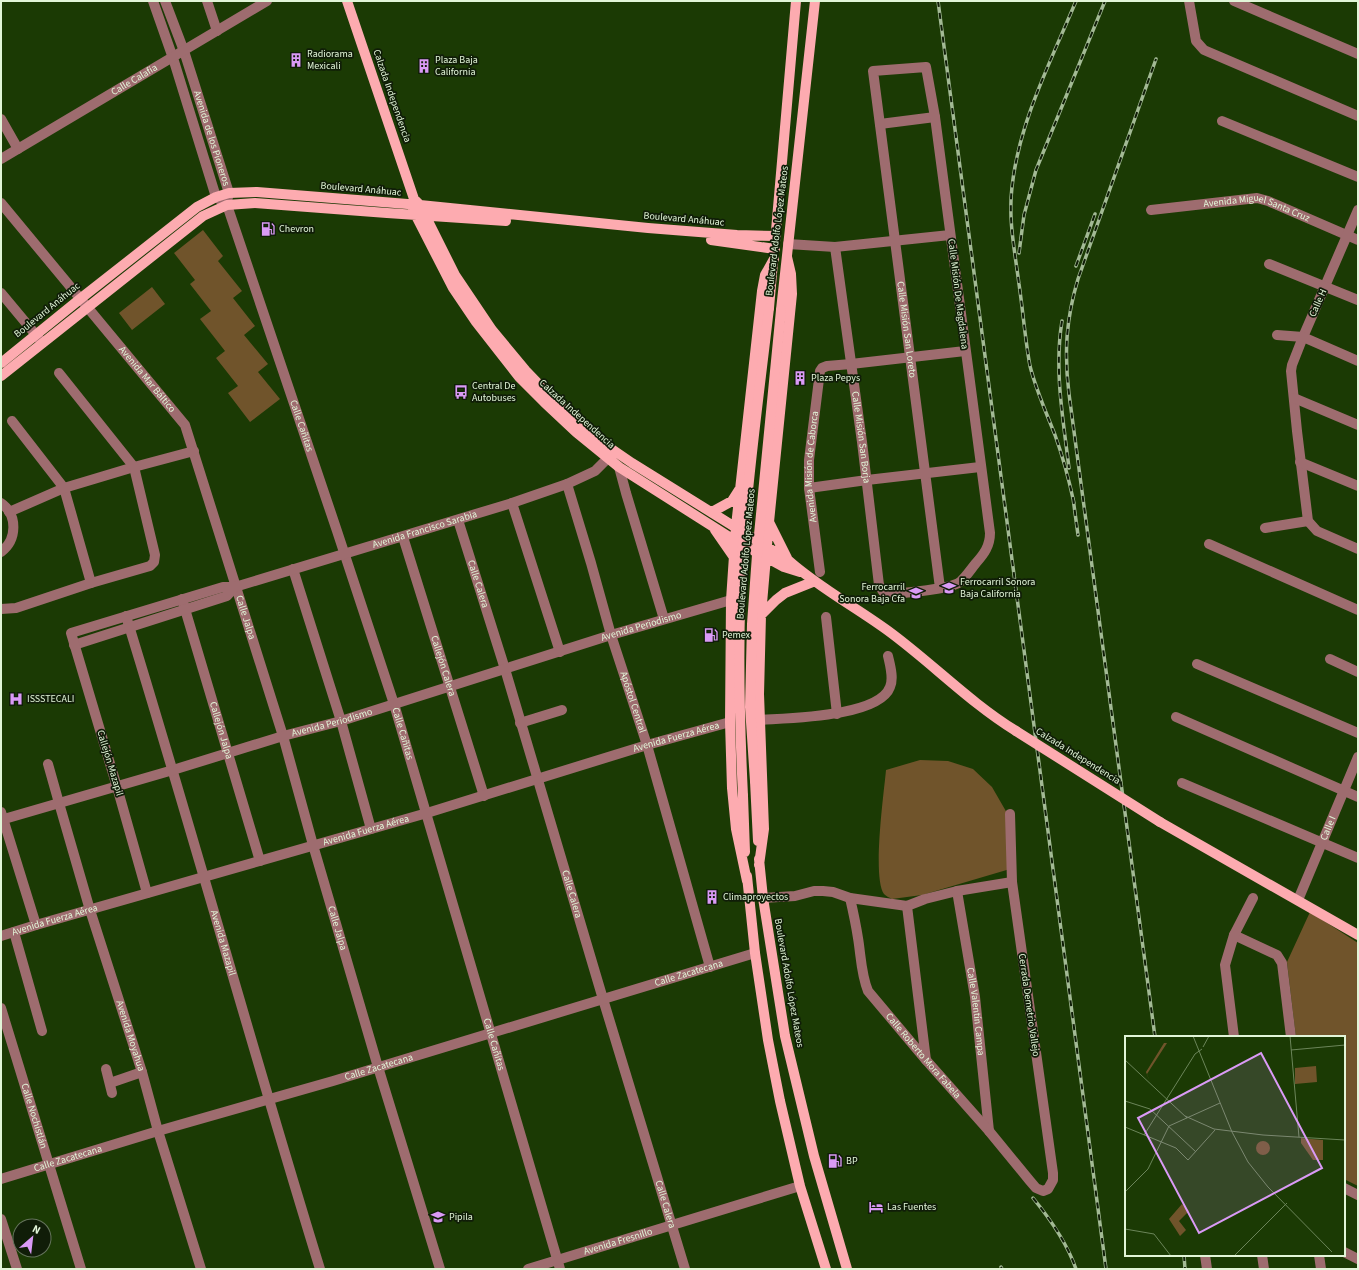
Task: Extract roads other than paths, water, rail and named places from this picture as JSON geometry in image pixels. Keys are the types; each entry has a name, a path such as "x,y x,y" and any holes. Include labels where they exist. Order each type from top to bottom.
{"main road":[{"name":"Calzada Independencia","path":"347,1 417,208 452,288 476,322 519,377 576,432 619,467 734,540 784,567 802,572"},
{"name":"Boulevard Adolfo López Mateos","path":"796,1 776,236 743,547 739,664 747,881 755,953 773,1063 800,1186 826,1269"},
{"name":"Boulevard Adolfo López Mateos","path":"815,1 780,310 758,547 752,624 750,707 759,865 785,1036 820,1181 847,1269"},
{"name":"Boulevard Anáhuac","path":"1,363 197,207 216,197 229,193 257,192 417,208 648,228 737,235 776,236"},
{"name":"Boulevard Anáhuac","path":"1,376 203,216 227,205 255,203 417,208 556,225 706,239 774,254"},
{"name":"Calzada Independencia","path":"417,208 456,275 492,330 526,371 600,441 632,463 736,526 788,560 815,582 886,629 990,714 1016,731 1160,822 1358,935"},
{"path":"747,881 736,829 732,788 730,722 731,600 734,540 762,291 765,275 774,254"},
{"path":"759,865 764,829 759,674 761,615 768,522 792,294 791,274 787,257"},
{"path":"712,512 737,496 740,488"},
{"path":"768,522 788,560"},
{"path":"711,526 733,556"},
{"path":"761,615 785,593 815,582"}],"street":[{"name":"Avenida de los Pioneros","path":"153,1 173,58 216,197 227,205 229,193 184,51 165,1"},
{"path":"207,1 217,31"},
{"name":"Calle Calafia","path":"1,159 267,1"},
{"path":"1189,1 1196,41 1208,52 1358,116"},
{"path":"1234,1 1358,54"},
{"name":"Calle Misión San Loreto","path":"926,67 873,72 940,588"},
{"name":"Calle Misión De Magdalena","path":"878,580 881,590 891,594 940,588 959,583 984,554 990,539 935,117 926,67"},
{"path":"880,124 935,117"},
{"path":"1,119 18,149"},
{"path":"1222,121 1358,178"},
{"name":"Avenida Miguel Santa Cruz","path":"1151,210 1257,198 1268,201 1358,240"},
{"name":"Avenida Mar Báltico","path":"1,203 185,425 235,587"},
{"name":"Calle Cañitas","path":"227,205 394,704 558,1264"},
{"name":"Calle H","path":"1308,521 1300,462 1292,365 1358,210"},
{"path":"788,244 835,247 950,235"},
{"name":"Calle Misión San Borja","path":"835,247 867,480 878,580"},
{"path":"1269,264 1358,300"},
{"path":"1,293 42,343"},
{"path":"1277,335 1303,337 1358,361"},
{"path":"851,364 965,351"},
{"name":"Avenida Misión de Caborca","path":"820,572 809,488 809,460 819,374 822,368 827,366 851,364"},
{"path":"1,609 16,608 90,583 150,566 154,562 155,555 134,467 59,373"},
{"path":"1294,398 1358,425"},
{"path":"12,421 64,488 90,583"},
{"path":"9,512 64,488 194,451"},
{"name":"Avenida Francisco Sarabia","path":"74,645 130,627 223,587 235,587 344,553 403,537 568,484 595,471 608,458"},
{"path":"1300,462 1358,486"},
{"path":"619,467 664,620"},
{"path":"809,488 980,467"},
{"name":"Apóstol Central","path":"568,484 611,635 647,745 710,967"},
{"path":"1,503 9,512 13,521 14,531 11,541 1,552"},
{"path":"512,503 560,652"},
{"name":"Calle Calera","path":"458,520 505,669 685,1269"},
{"path":"1265,528 1308,521 1317,531 1358,549"},
{"name":"Callejón Calera","path":"403,537 484,796"},
{"path":"1209,544 1358,610"},
{"path":"293,569 341,721 371,828"},
{"name":"Calle Jalpa","path":"235,587 283,736 313,845 378,1067 440,1269"},
{"name":"Avenida Periodismo","path":"2,817 58,803 227,754 283,736 341,721 450,685 611,635 731,600"},
{"name":"Avenida Francisco Sarabia","path":"71,633 126,616 184,604"},
{"name":"Callejón Jalpa","path":"184,604 227,754 260,861"},
{"name":"Avenida Mazapil","path":"126,616 173,770 268,1100 320,1269"},
{"path":"826,617 837,714"},
{"name":"Callejón Mazapil","path":"71,633 117,786 147,894"},
{"path":"760,720 837,714 859,709 885,695 891,686 888,656"},
{"path":"1330,660 1358,672"},
{"path":"1197,664 1358,733"},
{"path":"520,723 562,710"},
{"path":"1176,717 1358,797"},
{"name":"Avenida Fuerza Aérea","path":"1,936 427,813 647,745 730,722"},
{"name":"Calle I","path":"1298,900 1358,757"},
{"name":"Avenida Moyahua","path":"48,764 90,910 142,1072 158,1131 201,1269"},
{"path":"1182,782 1358,858"},
{"name":"Cerrada Demetrio Vallejo","path":"1010,814 1012,882 1053,1173 1052,1185 1043,1191"},
{"path":"2,817 36,925"},
{"path":"763,898 795,896 814,891 823,891 833,892 850,898 907,906 925,899 1012,882"},
{"name":"Calle Valentín Campa","path":"957,892 975,997 989,1132"},
{"name":"Calle Roberto Mora Fabela","path":"850,898 858,939 861,968 864,983 868,991 989,1132 1025,1177 1036,1188 1043,1191"},
{"path":"1234,1036 1224,966 1234,935 1253,898"},
{"path":"907,906 926,1060"},
{"path":"14,932 42,1030"},
{"path":"1234,935 1276,955 1282,963 1291,1036"},
{"name":"Calle Zacatecana","path":"1,1179 755,953"},
{"name":"Calle Nochistlán","path":"1,1008 81,1269"},
{"path":"106,1069 112,1093"},
{"path":"110,1082 142,1072"},
{"name":"Avenida Fresnillo","path":"528,1269 558,1264 671,1225 800,1186"},
{"path":"1345,1188 1358,1195"},
{"path":"1,1219 17,1269"},
{"path":"1345,1252 1358,1259"},
{"path":"1205,1256 1207,1269"},
{"path":"1262,1256 1264,1269"},
{"path":"1319,1256 1321,1269"}],"railway":[{"path":"938,1 1106,1269"},
{"path":"1074,503 1061,452 1038,392 1030,366 1011,224 1011,199 1021,139 1037,92 1076,1"},
{"path":"1019,253 1024,215 1036,170 1105,1"},
{"path":"1155,1036 1067,379 1066,350 1071,308 1078,279 1156,59"},
{"path":"1076,266 1095,214"},
{"path":"1062,321 1059,376 1069,468"},
{"path":"1073,498 1078,535"},
{"path":"1033,1198 1058,1232 1076,1269"},
{"path":"1184,1256 1185,1269"}],"place":[{"name":"Radiorama Mexicali","path":"296,60"},
{"name":"Plaza Baja California","path":"424,66"},
{"name":"Chevron","path":"268,229"},
{"name":"Plaza Pepys","path":"800,378"},
{"name":"Central De Autobuses","path":"461,392"},
{"name":"Ferrocarril Sonora Baja California","path":"949,588"},
{"name":"Ferrocarril Sonora Baja Cfa","path":"916,593"},
{"name":"Pemex","path":"711,635"},
{"name":"ISSSTECALI","path":"16,699"},
{"name":"Climaproyectos","path":"712,897"},
{"name":"BP","path":"835,1161"},
{"name":"Las Fuentes","path":"876,1207"},
{"name":"Pipila","path":"438,1217"}]}
